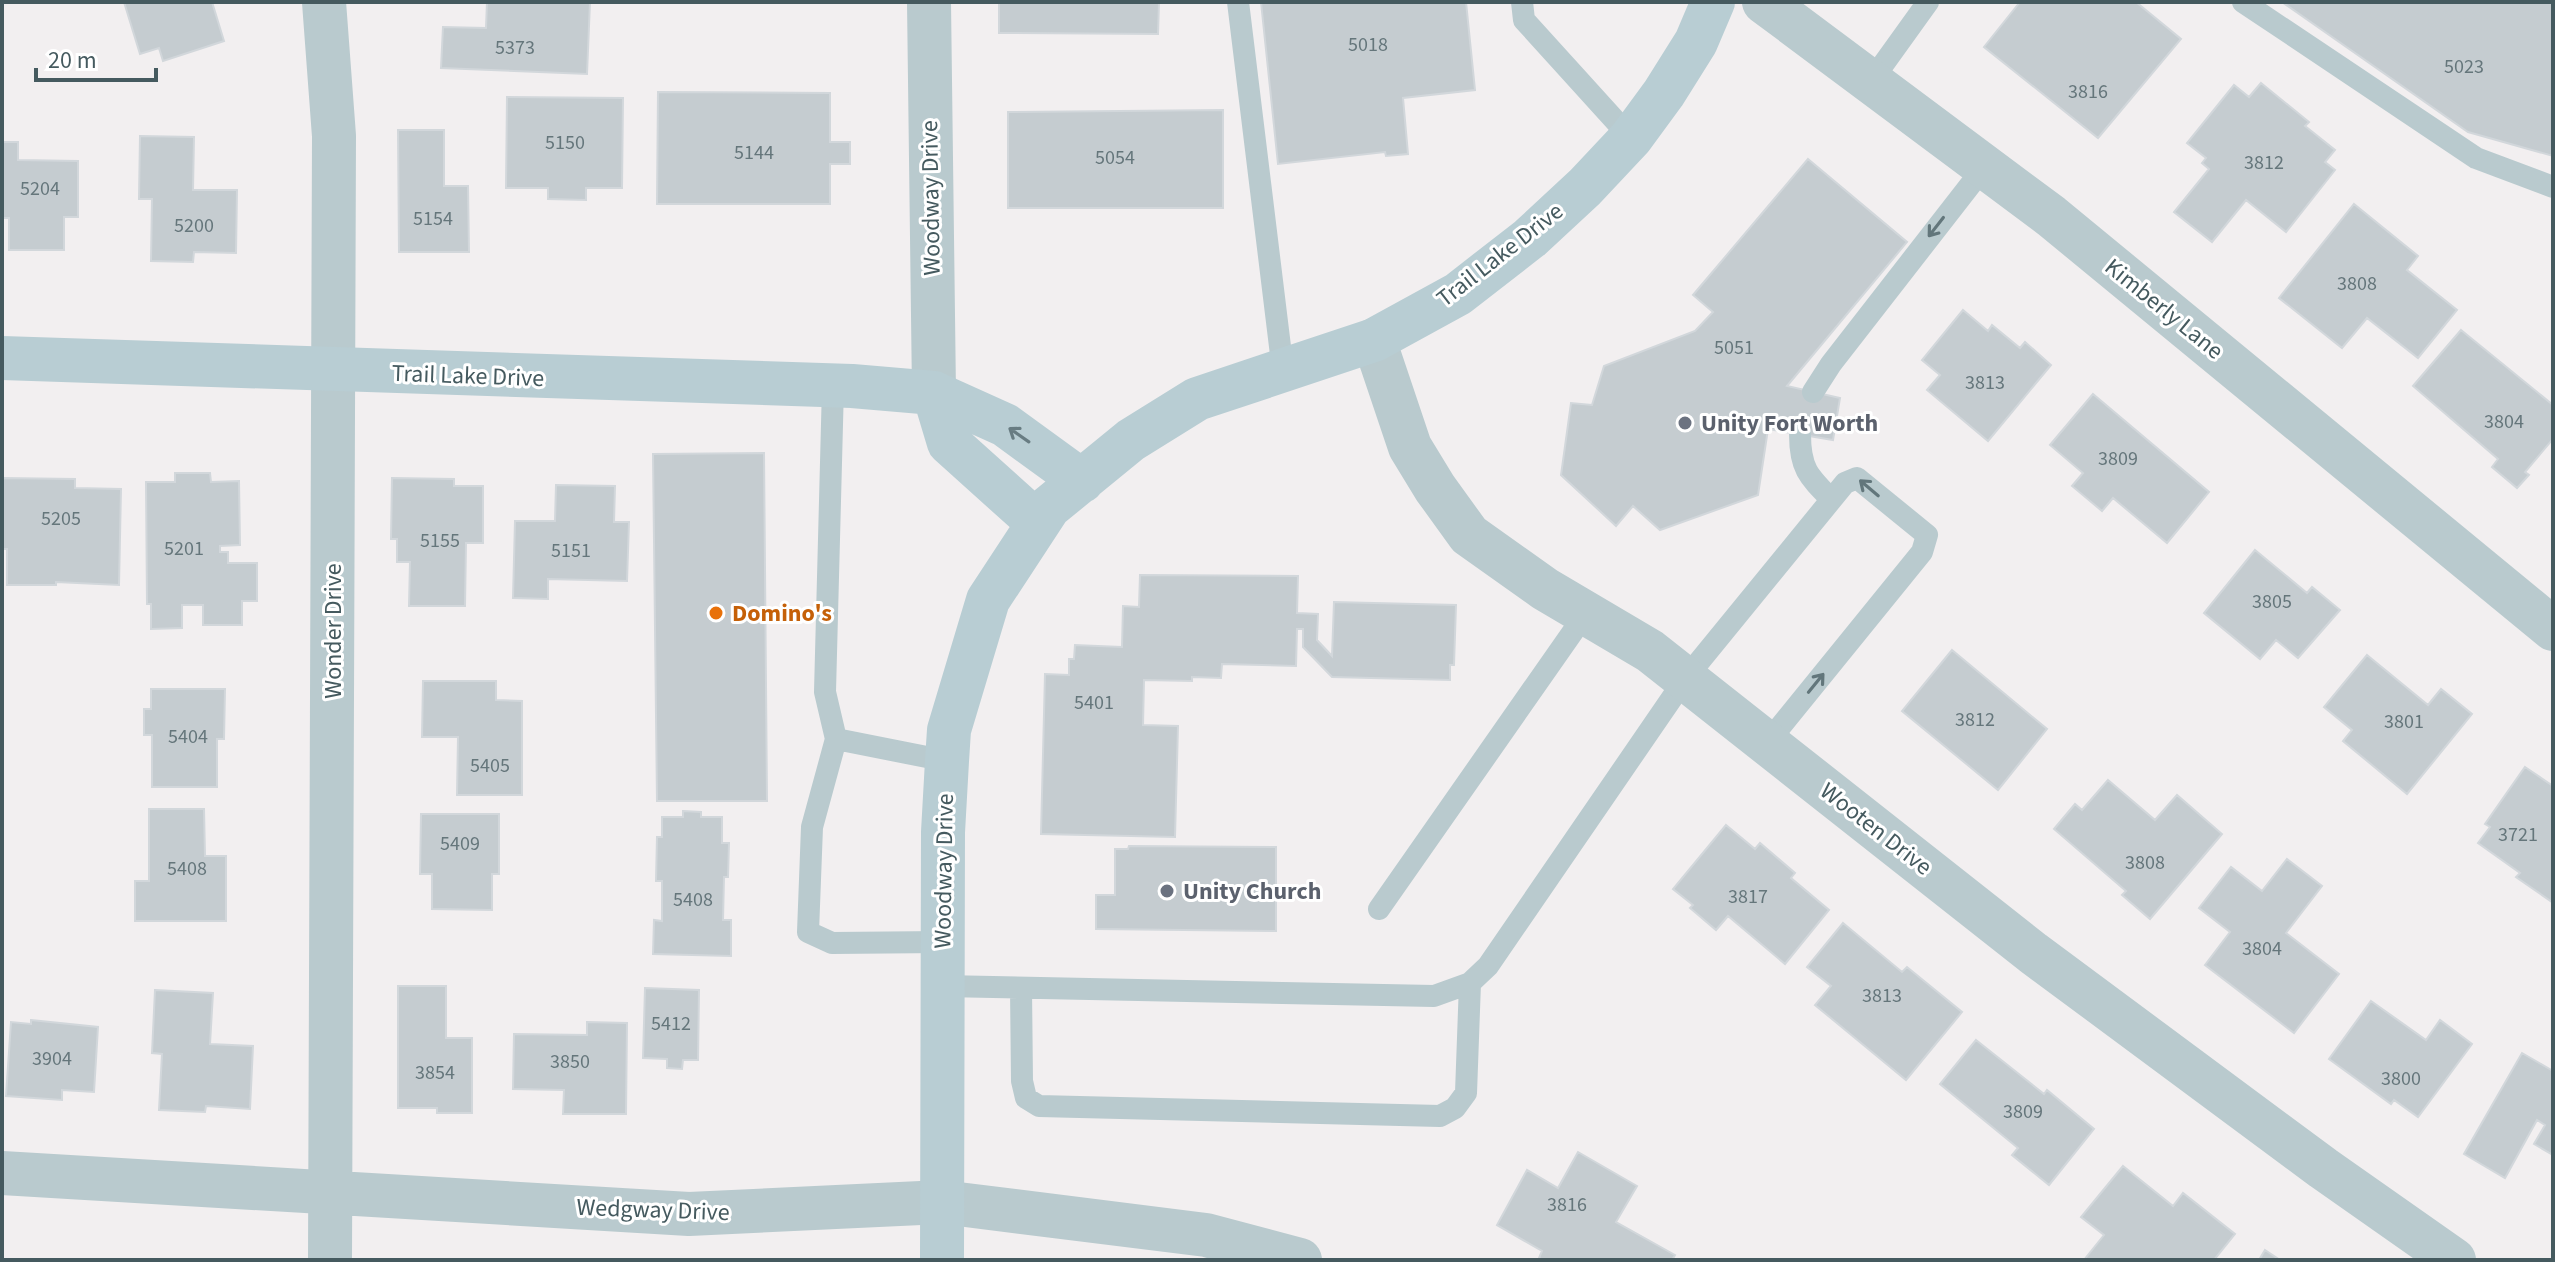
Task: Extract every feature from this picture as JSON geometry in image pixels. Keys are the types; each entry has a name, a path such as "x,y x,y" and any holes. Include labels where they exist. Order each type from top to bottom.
{"street":[{"name":"Wonder Drive","path":"324,2 334,136 330,1260"},
{"name":"Woodway Drive","path":"929,2 934,393"},
{"name":"Trail Lake Drive","path":"2,358 833,386 934,393 1005,425 1056,503 1131,440 1197,399 1374,340 1458,294 1530,238 1585,187 1631,138 1696,42 1713,2"},
{"name":"Kimberly Lane","path":"1764,2 2063,226 2553,629"},
{"name":"Wooten Drive","path":"1374,340 1410,447 1469,535 1545,589 1650,651 2033,953 2323,1168 2454,1260"},
{"path":"934,393 949,443 1056,503"},
{"name":"Woodway Drive","path":"942,1260 943,832 949,730 988,600 1056,503"},
{"name":"Wedgway Drive","path":"2,1173 689,1214 942,1202 1206,1235 1300,1260"}],"lane":[{"path":"1238,2 1283,371"},
{"path":"1522,2 1524,20 1631,138"},
{"path":"1872,80 1928,2"},
{"path":"2243,2 2476,158 2553,187"},
{"path":"1813,392 1831,364 1985,166"},
{"path":"833,386 825,692 836,739 812,827 808,932 832,943 943,942"},
{"path":"1800,434 1800,457 1808,477 1831,499"},
{"path":"943,986 1434,996 1470,983 1488,966 1685,679 1831,499 1845,483 1857,478 1927,535 1922,552 1767,743"},
{"path":"1379,909 1586,613"},
{"path":"836,739 947,761"},
{"path":"1021,988 1022,1081 1026,1098 1039,1106 1440,1116 1455,1108 1466,1093 1470,983"}],"building":[{"path":"124,2 212,2 224,41 163,61 159,48 140,54"},
{"path":"487,2 590,2 587,74 441,68 443,27 486,28"},
{"path":"999,2 1159,2 1158,34 999,33"},
{"path":"1261,2 1466,2 1475,90 1403,98 1408,154 1386,156 1385,152 1278,164"},
{"path":"2020,2 2136,2 2181,39 2098,138 1984,47"},
{"path":"2282,2 2553,2 2553,156 2468,132"},
{"path":"2261,83 2309,122 2305,126 2335,150 2325,162 2335,170 2286,232 2246,200 2212,242 2174,212 2209,169 2202,163 2206,158 2187,143 2234,85 2249,97"},
{"path":"658,92 830,93 830,142 850,142 850,164 830,164 830,204 657,204"},
{"path":"507,97 623,98 622,188 586,188 586,200 548,199 548,188 506,188"},
{"path":"1223,110 1223,208 1008,208 1008,112"},
{"path":"398,130 444,130 444,186 468,186 469,252 399,252"},
{"path":"140,136 194,137 193,190 237,190 236,253 194,252 193,262 151,261 152,199 139,199"},
{"path":"2,142 18,142 18,160 78,161 78,217 64,217 64,250 9,250 9,218 2,218"},
{"path":"1808,159 1907,242 1787,386 1840,398 1833,440 1768,429 1758,495 1660,530 1633,506 1616,526 1561,475 1571,403 1592,405 1604,366 1695,331 1713,312 1693,295"},
{"path":"2354,204 2418,256 2407,270 2457,310 2418,358 2367,318 2342,348 2279,298"},
{"path":"1963,310 1988,331 1992,325 2020,348 2025,342 2051,365 1988,441 1927,390 1940,375 1922,360"},
{"path":"2461,330 2553,405 2553,439 2525,472 2529,475 2517,488 2492,467 2498,459 2413,386"},
{"path":"2093,394 2209,492 2167,543 2113,498 2102,511 2072,486 2083,473 2050,445"},
{"path":"764,453 767,801 657,801 653,454"},
{"path":"175,473 210,473 211,482 239,481 240,545 220,546 220,552 228,552 228,563 257,563 257,601 242,601 242,625 203,625 203,605 182,605 182,628 151,629 151,604 147,604 146,482 175,482"},
{"path":"2,478 75,479 75,488 121,489 119,585 56,582 56,585 7,585 7,549 2,549"},
{"path":"392,478 454,479 454,486 483,486 483,543 466,543 465,606 409,606 410,562 397,562 397,539 391,539"},
{"path":"556,485 615,486 614,522 629,522 627,581 548,579 548,599 513,598 515,521 555,521"},
{"path":"2255,550 2307,593 2312,587 2340,610 2298,658 2276,640 2260,659 2204,613"},
{"path":"1140,575 1298,576 1297,613 1318,614 1317,640 1332,656 1334,602 1456,605 1454,665 1450,665 1450,680 1332,677 1303,647 1303,629 1297,629 1296,666 1222,664 1221,678 1144,680 1143,725 1178,726 1175,837 1041,834 1045,674 1069,675 1069,659 1074,659 1075,645 1122,647 1123,606 1139,607"},
{"path":"1952,650 2047,729 1998,790 1902,711"},
{"path":"2367,655 2428,705 2441,689 2472,714 2407,794 2343,741 2352,730 2324,707"},
{"path":"423,681 496,681 496,700 522,701 522,795 457,795 458,737 422,737"},
{"path":"151,689 225,689 224,739 217,739 217,787 152,787 152,735 144,735 144,709 151,709"},
{"path":"2525,767 2553,786 2552,902 2516,877 2520,873 2478,843 2490,827 2485,824"},
{"path":"2108,780 2155,820 2177,795 2222,834 2150,919 2122,895 2126,891 2054,829 2075,804 2082,810"},
{"path":"149,809 204,809 205,856 226,856 226,921 135,921 135,881 149,881"},
{"path":"683,811 701,812 701,817 722,817 722,843 729,843 723,920 731,920 731,956 653,954 654,920 662,921 662,881 656,881 657,837 662,837 662,817 683,817"},
{"path":"421,814 499,814 499,874 492,874 492,910 432,909 432,874 420,874"},
{"path":"1726,825 1755,849 1760,843 1795,873 1791,878 1829,910 1785,964 1728,916 1716,930 1673,889"},
{"path":"1129,846 1276,847 1276,931 1096,929 1096,895 1115,895 1115,849 1128,849"},
{"path":"2287,859 2322,886 2286,933 2339,974 2294,1033 2205,965 2230,932 2199,908 2231,867 2262,891"},
{"path":"1843,923 1902,972 1907,967 1962,1012 1906,1080 1815,1005 1831,986 1807,967"},
{"path":"398,986 446,986 446,1038 472,1038 472,1113 437,1113 437,1108 398,1108"},
{"path":"645,988 699,990 698,1060 683,1060 682,1069 667,1068 667,1059 643,1058"},
{"path":"155,990 213,993 210,1044 253,1046 250,1109 206,1106 205,1112 159,1110 162,1054 152,1053"},
{"path":"2371,1001 2426,1040 2440,1020 2472,1044 2418,1117 2394,1100 2391,1104 2329,1059"},
{"path":"31,1020 98,1027 94,1092 62,1090 62,1100 6,1096 11,1022 31,1024"},
{"path":"587,1022 627,1023 626,1114 563,1114 564,1090 513,1089 514,1034 587,1035"},
{"path":"1976,1040 2044,1094 2047,1090 2094,1129 2049,1185 2012,1155 2018,1148 1940,1084"},
{"path":"2522,1053 2553,1071 2553,1155 2534,1144 2545,1125 2537,1120 2505,1178 2464,1154"},
{"path":"1578,1152 1637,1186 1616,1222 1675,1255 1672,1260 1543,1260 1539,1258 1542,1251 1497,1225 1527,1170 1558,1188"},
{"path":"2123,1166 2173,1206 2183,1193 2235,1234 2214,1260 2084,1260 2104,1235 2081,1217"},
{"path":"2265,1250 2280,1260 2259,1260"}],"place":[{"name":"Unity Fort Worth","path":"1685,423"},
{"name":"Domino's","path":"716,613"},
{"name":"Unity Church","path":"1167,891"}]}
